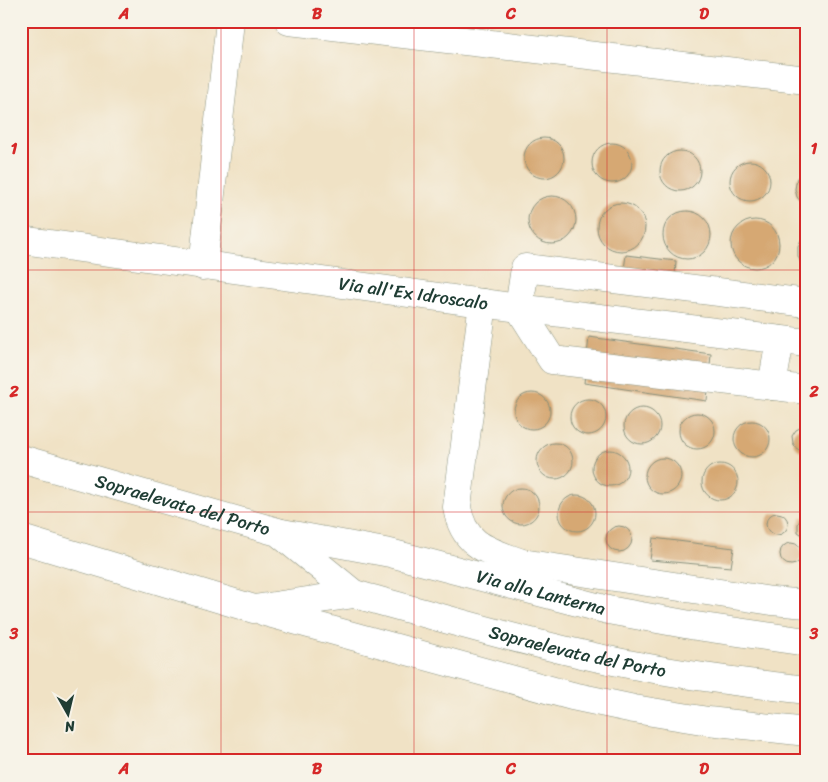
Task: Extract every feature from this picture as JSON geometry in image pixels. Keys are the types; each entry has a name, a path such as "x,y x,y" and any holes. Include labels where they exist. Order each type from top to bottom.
{"street":[{"path":"203,266 230,21"},
{"path":"289,21 807,80"},
{"name":"Via all'Ex Idroscalo","path":"21,240 519,308 807,343"},
{"path":"807,303 525,268 519,308 552,360 807,390"},
{"path":"743,335 748,296"},
{"path":"483,303 458,507 464,532 473,541 491,552 522,563 807,604"},
{"path":"772,386 780,340"},
{"name":"Sopraelevata del Porto","path":"21,459 278,532 354,594"},
{"name":"Via alla Lanterna","path":"278,532 390,553 608,610 696,626 807,642"},
{"name":"Sopraelevata del Porto","path":"21,540 254,608 354,594 551,646 648,668 734,682 807,690"},
{"path":"254,608 572,696 634,709 708,721 807,732"}],"building":[{"path":"544,138 558,144 564,158 558,172 544,178 530,172 524,158 530,144"},
{"path":"612,143 626,149 632,163 626,177 612,183 598,177 592,163 598,149"},
{"path":"680,151 694,157 700,171 694,185 680,191 666,185 660,171 666,157"},
{"path":"750,161 764,167 770,181 764,195 750,201 736,195 730,181 736,167"},
{"path":"807,170 807,205 802,203 797,197 795,189 797,178"},
{"path":"547,196 557,196 569,203 576,215 576,225 569,237 557,244 547,244 539,240 532,233 528,225 528,215 532,207 539,200"},
{"path":"621,203 630,205 638,210 643,218 645,227 643,236 638,244 630,249 621,251 612,249 604,244 599,236 597,227 599,218 604,210 612,205"},
{"path":"687,211 696,213 704,218 709,226 711,235 709,244 704,252 696,257 687,259 678,257 670,252 665,244 663,235 665,226 670,218 678,213"},
{"path":"755,220 764,222 772,227 777,235 779,244 777,253 772,261 764,266 755,268 746,266 738,261 733,253 731,244 733,235 738,227 746,222"},
{"path":"807,234 807,271 801,264 798,256 798,246 802,238"},
{"path":"626,255 676,261 674,290 622,284"},
{"path":"589,337 711,354 707,401 584,383"},
{"path":"532,393 539,394 545,398 549,404 549,418 545,424 539,428 532,429 525,428 519,424 515,418 514,411 515,404 519,398 525,394"},
{"path":"588,399 595,400 601,404 605,410 605,424 601,430 595,434 588,435 581,434 575,430 571,424 570,417 571,410 575,404 581,400"},
{"path":"642,408 649,409 655,413 659,419 659,433 655,439 649,443 642,444 635,443 629,439 625,433 624,426 625,419 629,413 635,409"},
{"path":"697,413 704,414 710,418 714,424 714,438 710,444 704,448 697,449 690,448 684,444 680,438 679,431 680,424 684,418 690,414"},
{"path":"752,421 759,422 765,426 769,432 769,446 765,452 759,456 752,457 745,456 739,452 735,446 734,439 735,432 739,426 745,422"},
{"path":"802,427 807,428 807,450 801,451 793,443 792,436 796,430"},
{"path":"555,443 562,444 568,448 572,454 572,468 568,474 562,478 555,479 548,478 542,474 538,468 537,461 538,454 542,448 548,444"},
{"path":"610,450 617,451 623,455 627,461 627,475 623,481 617,485 610,486 603,485 597,481 593,475 592,468 593,461 597,455 603,451"},
{"path":"663,458 670,459 676,463 680,469 680,483 676,489 670,493 663,494 656,493 650,489 646,483 645,476 646,469 650,463 656,459"},
{"path":"720,464 727,465 733,469 737,475 737,489 733,495 727,499 720,500 713,499 707,495 703,489 702,482 703,475 707,469 713,465"},
{"path":"521,488 528,489 534,493 538,499 538,513 534,519 528,523 521,524 514,523 508,519 504,513 503,506 504,499 508,493 514,489"},
{"path":"577,495 584,496 590,500 594,506 594,520 590,526 584,530 577,531 570,530 564,526 560,520 559,513 560,506 564,500 570,496"},
{"path":"773,513 781,513 788,520 788,528 781,535 773,535 766,528 766,520"},
{"path":"807,516 807,538 798,532 798,524 801,518"},
{"path":"619,526 628,530 632,539 628,548 619,552 610,548 606,539 610,530"},
{"path":"653,538 734,548 731,567 650,560"},
{"path":"787,543 795,543 802,550 802,558 795,565 787,565 780,558 780,550"}]}
